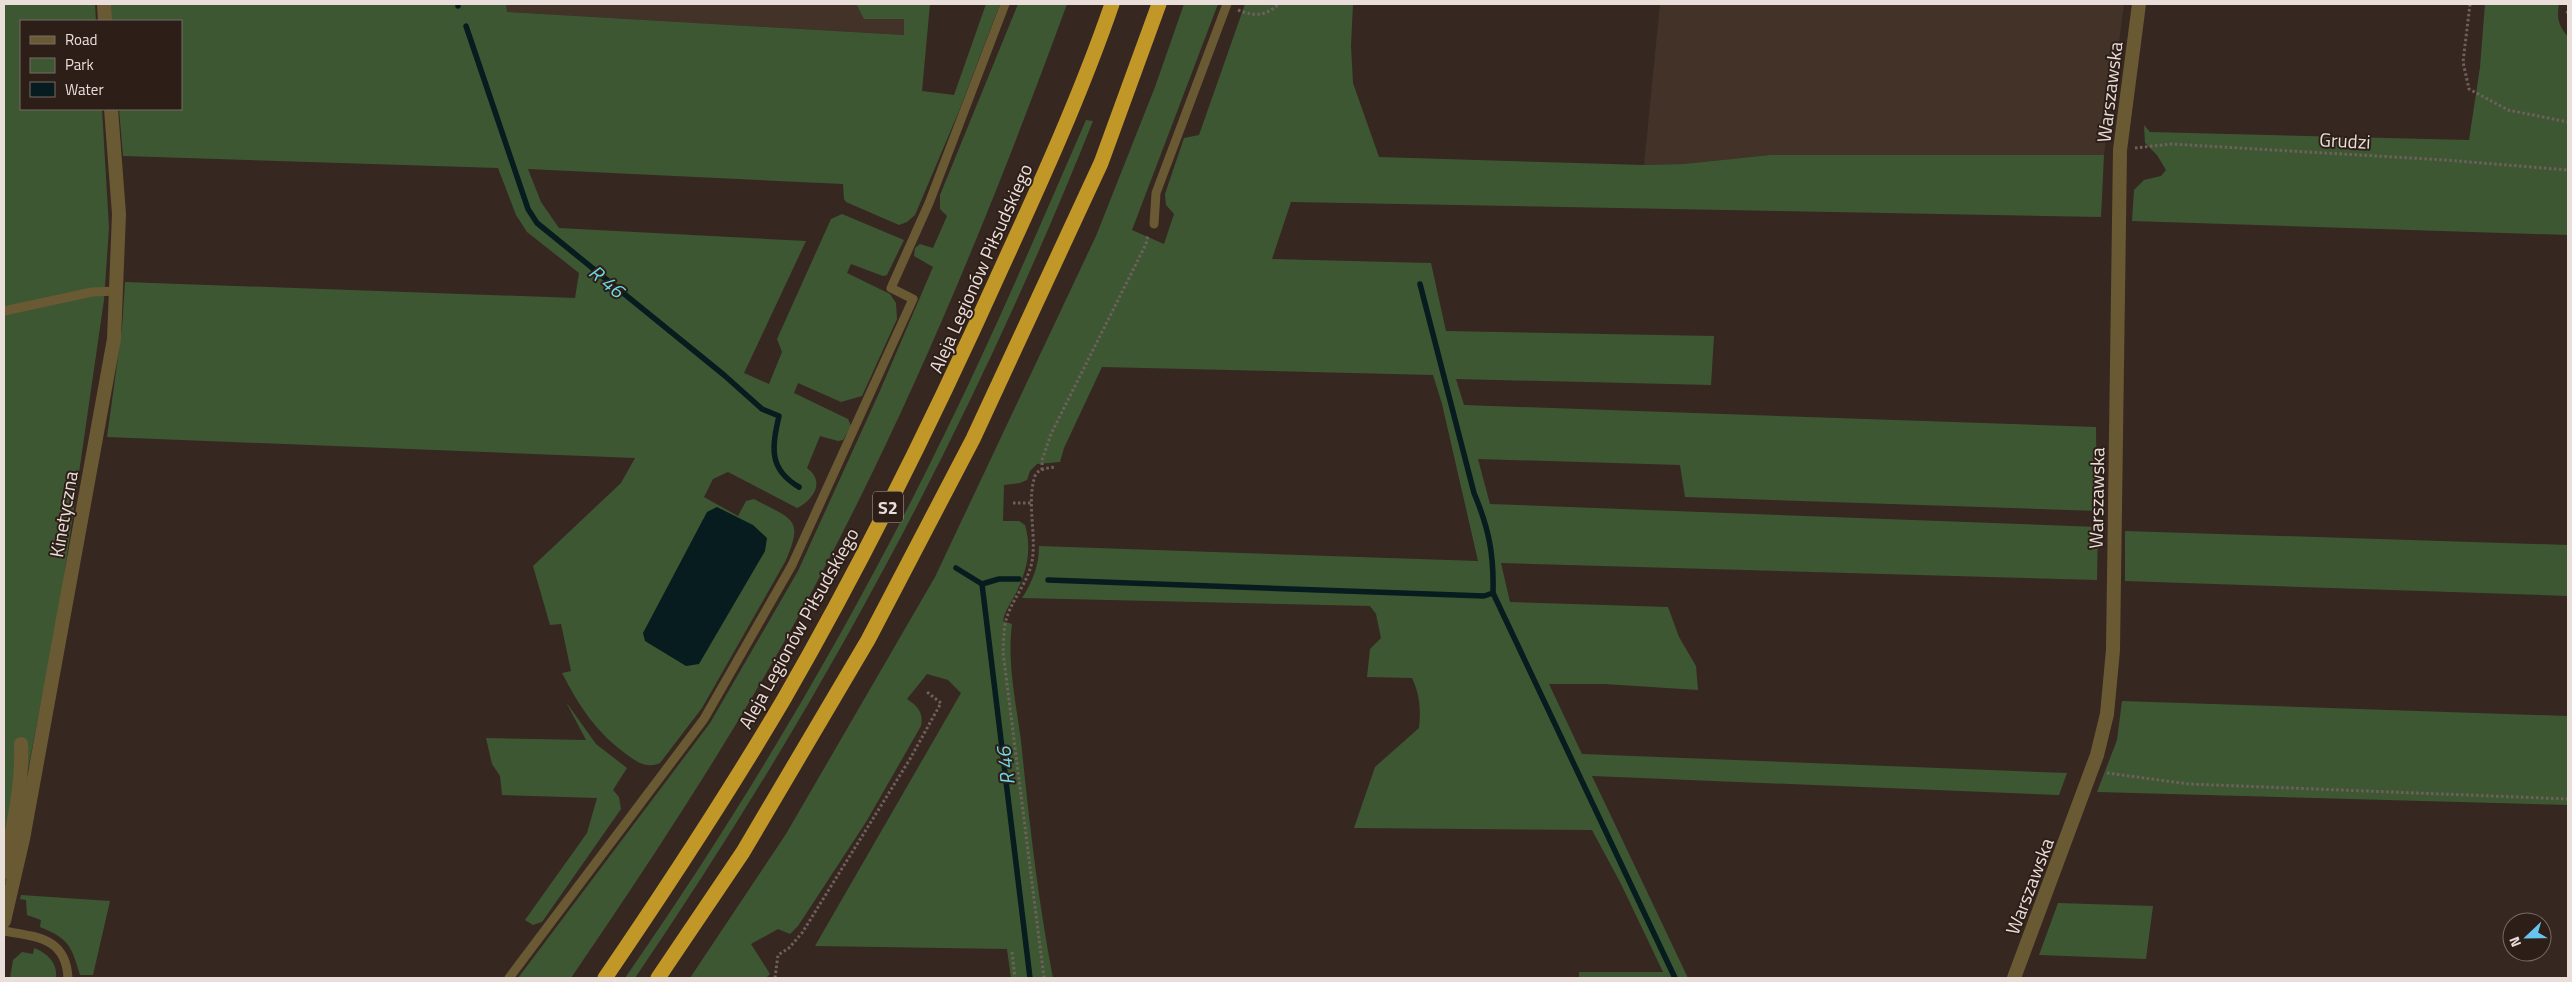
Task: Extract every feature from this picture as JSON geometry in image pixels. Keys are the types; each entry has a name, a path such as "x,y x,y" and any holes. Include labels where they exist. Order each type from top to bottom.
{"highway":[{"name":"Aleja Legionów Piłsudskiego","path":"605,978 664,890 783,699 888,508 948,388 1057,145 1112,4"},
{"name":"S2","path":"658,978 743,852 868,640 973,440 1101,163 1159,4"}],"street":[{"path":"104,4 105,20"},
{"name":"Warszawska","path":"2014,978 2092,771 2107,714 2113,650 2120,150 2140,4"},
{"name":"Kinetyczna","path":"4,921 25,830 112,348 117,291 119,214 111,110"},
{"path":"4,872 19,793 22,767 21,744"}],"lane":[{"path":"510,978 704,719 792,565 913,299 891,288 929,203 1005,4"},
{"path":"1154,224 1156,193 1226,5"},
{"path":"4,312 92,292 117,291"},
{"path":"4,931 36,936 48,941 64,958 68,978"}],"path":[{"path":"1226,5 1250,15 1268,13 1278,4"},
{"path":"2470,4 2463,62 2469,89 2508,110 2568,122"},
{"name":"Grudzi","path":"2120,150 2171,144 2445,160 2568,170"},
{"path":"1042,470 1042,460 1051,434 1146,244 1154,224"},
{"path":"1044,978 1003,652 1008,614 1023,588 1033,554 1032,503 1036,476 1042,470 1056,467"},
{"path":"1013,503 1032,503"},
{"path":"775,978 778,954 789,948 802,933 910,760 941,703 927,692"},
{"path":"2092,771 2188,784 2568,799"},
{"path":"1012,952 1015,978"}],"shaded area":[{"path":"506,4 856,4 864,19 904,19 904,35 506,12"},
{"path":"1660,4 2124,4 2104,155 1770,155 1684,164 1644,165"}],"green space":[{"path":"4,4 95,4 96,20 20,20 20,110 102,110 109,228 104,300 60,604 6,883 4,883"},
{"path":"109,4 506,4 507,12 904,35 904,19 864,19 856,4 930,4 922,91 954,95 986,4 1000,4 959,111 915,215 907,222 899,225 846,202 843,184 528,169 541,202 559,228 806,241 744,373 769,384 782,352 777,339 831,219 842,214 904,240 887,275 883,276 851,264 847,273 890,294 896,303 897,319 862,396 841,402 798,383 794,393 848,419 851,426 843,440 838,441 820,436 807,468 816,479 815,490 812,496 797,508 728,472 713,479 704,497 738,516 746,501 754,499 786,516 794,528 794,536 785,562 702,708 660,763 646,765 630,757 615,746 589,718 562,673 571,671 561,624 550,625 533,566 621,483 635,458 107,437 122,328 125,282 575,298 579,273 527,232 516,215 498,168 123,156 119,110 182,110 182,20 111,20"},
{"path":"1018,4 1067,4 1040,78 952,296 921,368 854,510 790,631 731,733 669,832 571,978 518,978 710,723 798,571 879,393 933,267 914,256 915,248 920,244 933,248 947,216 940,209 940,195"},
{"path":"1184,4 1218,4 1132,230 1164,244 1174,214 1166,205 1165,194 1184,138 1199,135 1245,4 1353,4 1351,46 1353,83 1379,157 1644,165 1684,164 1770,155 2104,155 2101,217 1291,202 1272,259 1431,263 1446,331 1714,336 1711,385 1456,379 1464,405 2096,427 2097,511 1685,497 1680,465 1478,459 1490,504 2098,527 2097,580 1501,563 1510,602 1668,607 1679,637 1696,666 1698,690 1604,684 1549,684 1582,754 2067,773 2059,795 1592,776 1688,978 1579,978 1579,972 1663,972 1621,884 1592,830 1354,828 1375,767 1419,728 1420,721 1418,697 1412,678 1367,677 1370,649 1381,638 1376,614 1370,606 1022,598 1035,573 1039,546 1478,561 1442,404 1433,375 1102,367 1064,448 1060,462 1037,464 1030,471 1027,480 1004,485 1003,521 1019,521 1025,525 1028,543 1026,568 1003,621 1012,624 1011,654 1013,683 1038,890 1053,978 1011,978 1007,949 815,946 961,693 948,680 927,674 907,699 921,713 921,726 866,822 798,926 790,934 778,929 751,944 770,974 766,978 690,978 786,834 935,577 1096,236 1155,87"},
{"path":"2485,4 2559,4 2559,22 2568,37 2568,235 2132,221 2134,190 2144,180 2161,176 2166,170 2157,155 2145,143 2144,125 2150,132 2469,140 2480,67"},
{"path":"1086,120 1093,121 997,344 944,454 888,562 829,668 767,773 702,877 635,978 625,978 756,778 797,710 875,570 912,500 965,391"},
{"path":"2125,531 2568,545 2568,596 2125,581"},
{"path":"2122,701 2568,716 2568,805 2097,792 2117,740"},
{"path":"566,702 596,744 627,768 613,790 619,797 621,809 542,922 533,925 525,920 587,833 597,798 502,795 500,776 492,764 486,738 586,740"},
{"path":"21,895 110,901 93,975 80,975 68,944 57,935 40,927 41,920 27,915 26,900 20,899"},
{"path":"2058,903 2153,906 2146,959 2039,955"},
{"path":"34,948 51,959 55,968 56,978 10,978 13,960 22,952 33,954"}],"water":[{"path":"717,507 753,525 767,538 765,551 699,664 686,666 645,641 643,633 707,512"}],"waterway":[{"name":"R 46","path":"466,26 528,209 537,223 724,375 762,409 779,416 774,447 777,465 782,473 799,487"},
{"path":"1420,284 1474,493 1490,542 1493,566 1493,593"},
{"name":"R 46","path":"956,568 982,584"},
{"path":"982,584 999,579 1019,579"},
{"path":"1048,580 1484,596 1493,593 1675,978"},
{"name":"R 46","path":"982,584 1030,978"}]}
